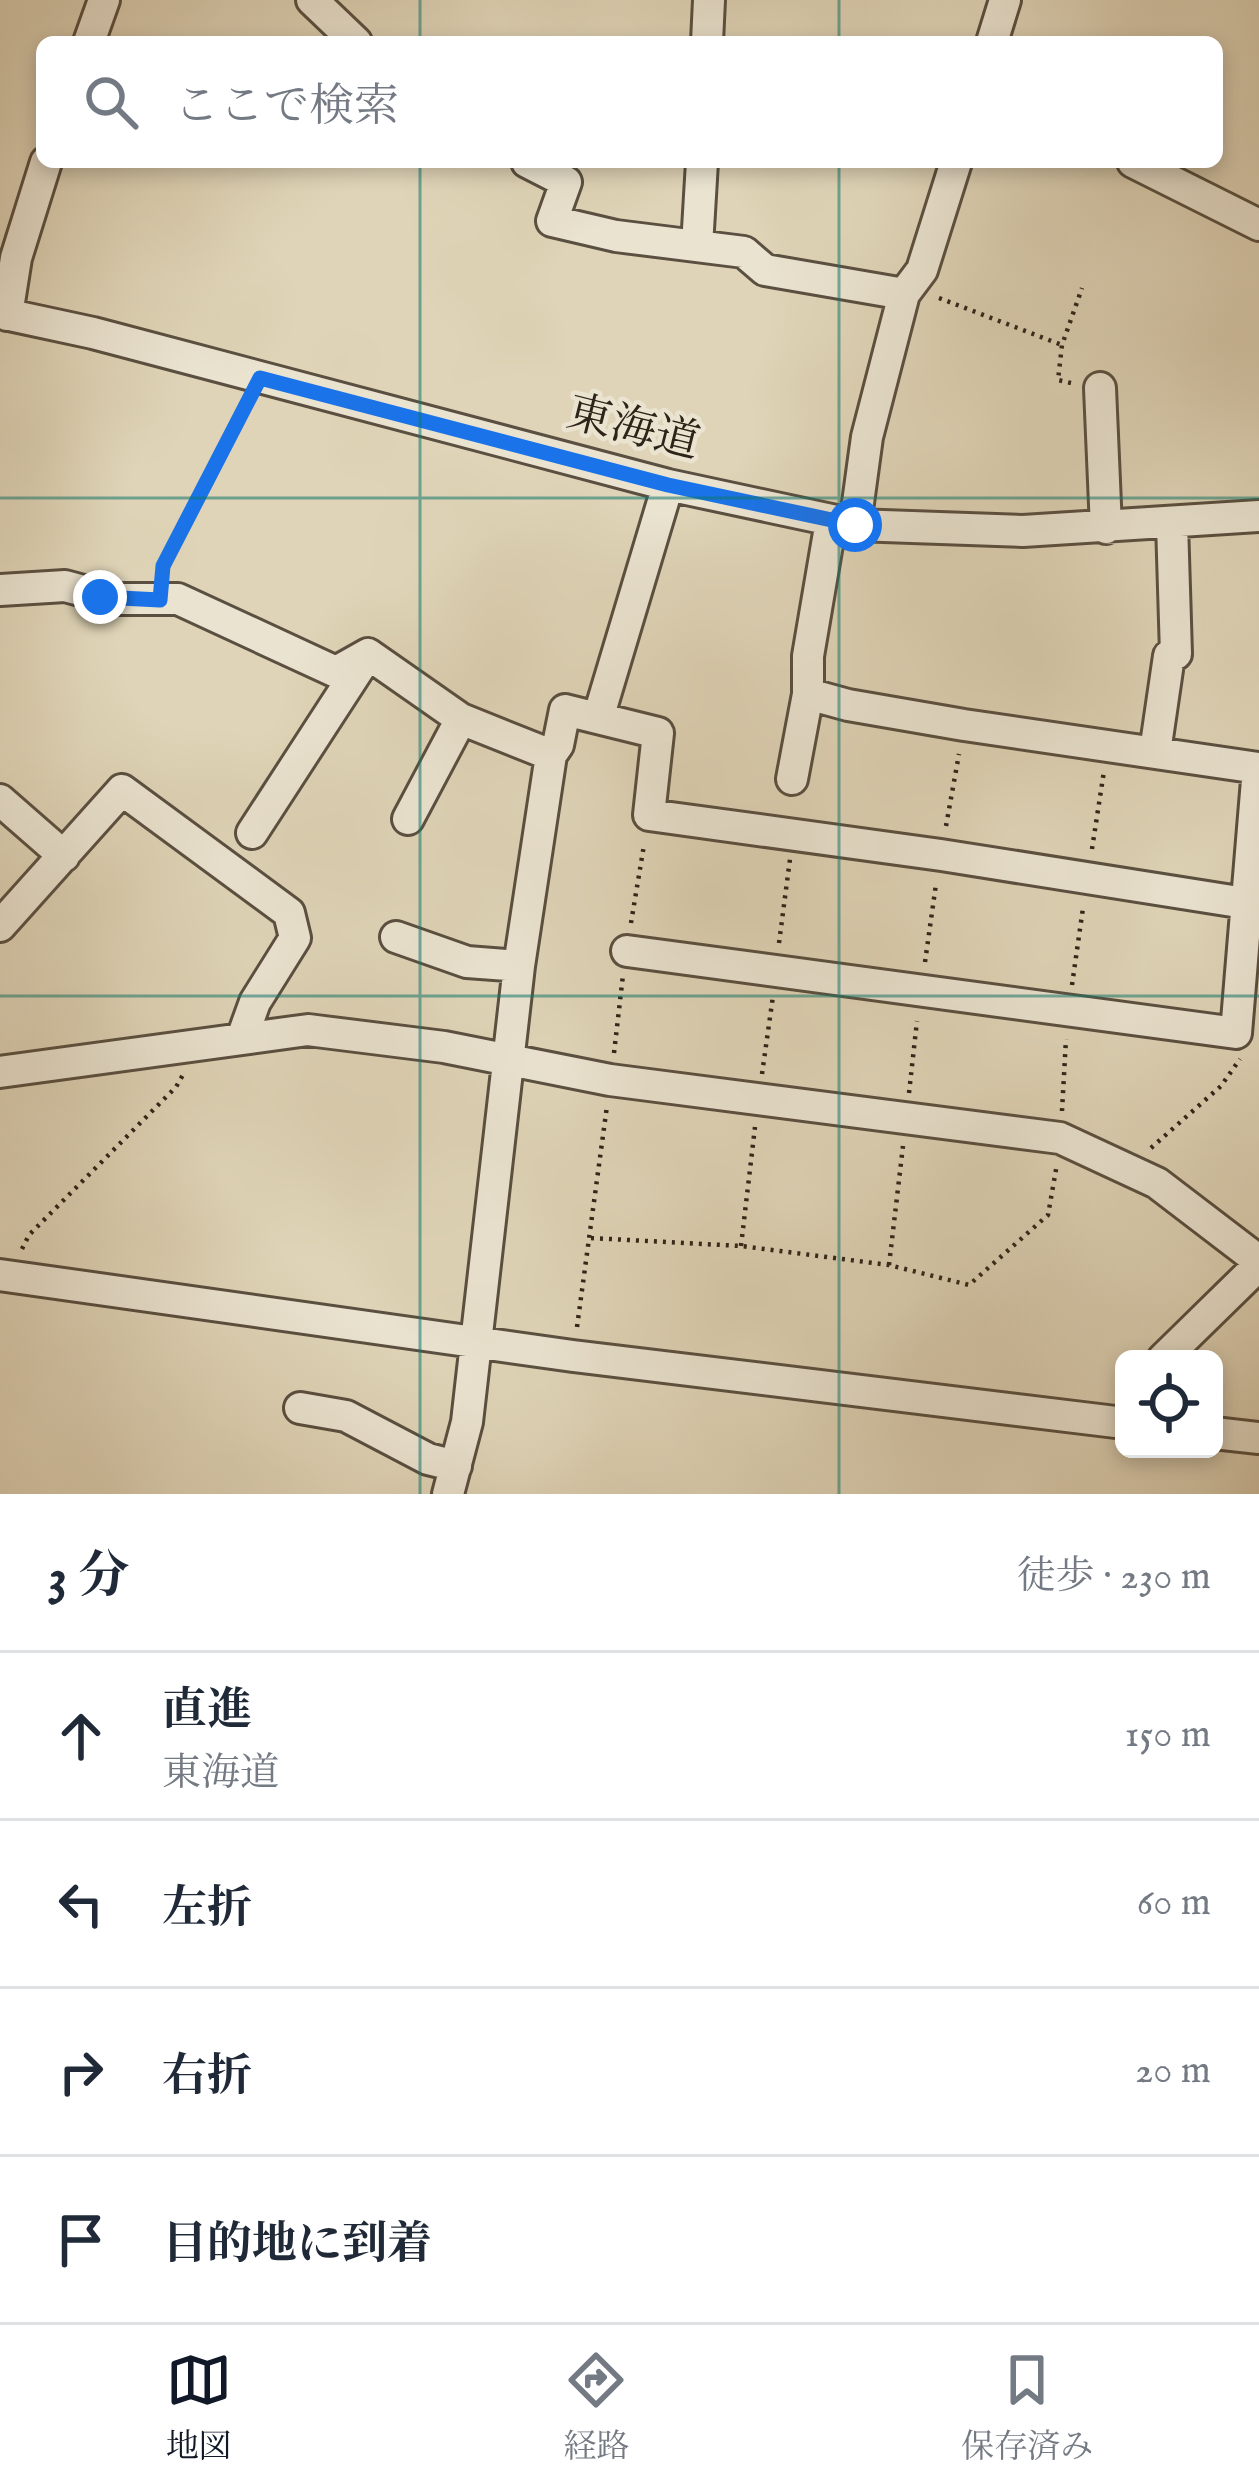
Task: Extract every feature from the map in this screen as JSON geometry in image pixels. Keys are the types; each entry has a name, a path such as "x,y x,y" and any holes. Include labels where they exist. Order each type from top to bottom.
{"street":[{"path":"91,36 104,0"},
{"path":"312,0 350,36"},
{"path":"707,36 709,0"},
{"path":"994,36 1005,0"},
{"path":"3,314 44,168"},
{"path":"539,168 566,182 553,221 616,236 744,252 765,270 907,291"},
{"path":"697,246 702,168"},
{"path":"792,779 808,694 808,656 843,523 907,291 922,270 954,168"},
{"path":"1145,168 1259,225"},
{"name":"東海道","path":"3,314 93,333 668,485 843,523 947,531 1106,528 1259,517"},
{"path":"1100,388 1106,528"},
{"path":"599,716 668,485"},
{"path":"1156,752 1169,656 1176,654 1172,523"},
{"path":"0,590 65,586 100,597 178,598 336,672 368,654"},
{"path":"368,654 461,719 551,755"},
{"path":"252,833 368,654"},
{"path":"626,951 1236,1033 1249,959 1245,903 1258,768 964,725 808,694"},
{"path":"300,1408 346,1416 428,1459 452,1480 467,1422 478,1342 519,966 551,755 558,745 565,710 658,733 649,815 1245,903"},
{"path":"408,819 461,719"},
{"path":"0,926 122,790 289,913 295,938 255,1002 242,1037"},
{"path":"0,800 64,856"},
{"path":"396,937 466,962 519,966"},
{"path":"0,1072 308,1030 610,1080 1060,1138 1157,1183 1259,1263 1172,1350"},
{"path":"5,1275 573,1356 1115,1422"},
{"path":"1223,1434 1259,1438"}],"path":[{"path":"1082,288 1062,345 1058,380 1100,388"},
{"path":"907,291 1062,345"},
{"path":"160,600 163,566 260,378"},
{"path":"889,1265 921,988 964,725"},
{"path":"741,1246 793,836"},
{"path":"590,1238 741,1246 889,1265 969,1285 1052,1208 1068,1010"},
{"path":"1129,1168 1221,1086 1240,1060 1236,1033"},
{"path":"5,1275 29,1235 176,1087 202,1043"},
{"path":"573,1356 610,1080"}],"route":[{"path":"100,597 160,600 163,566 260,378 668,485 855,525"}]}
